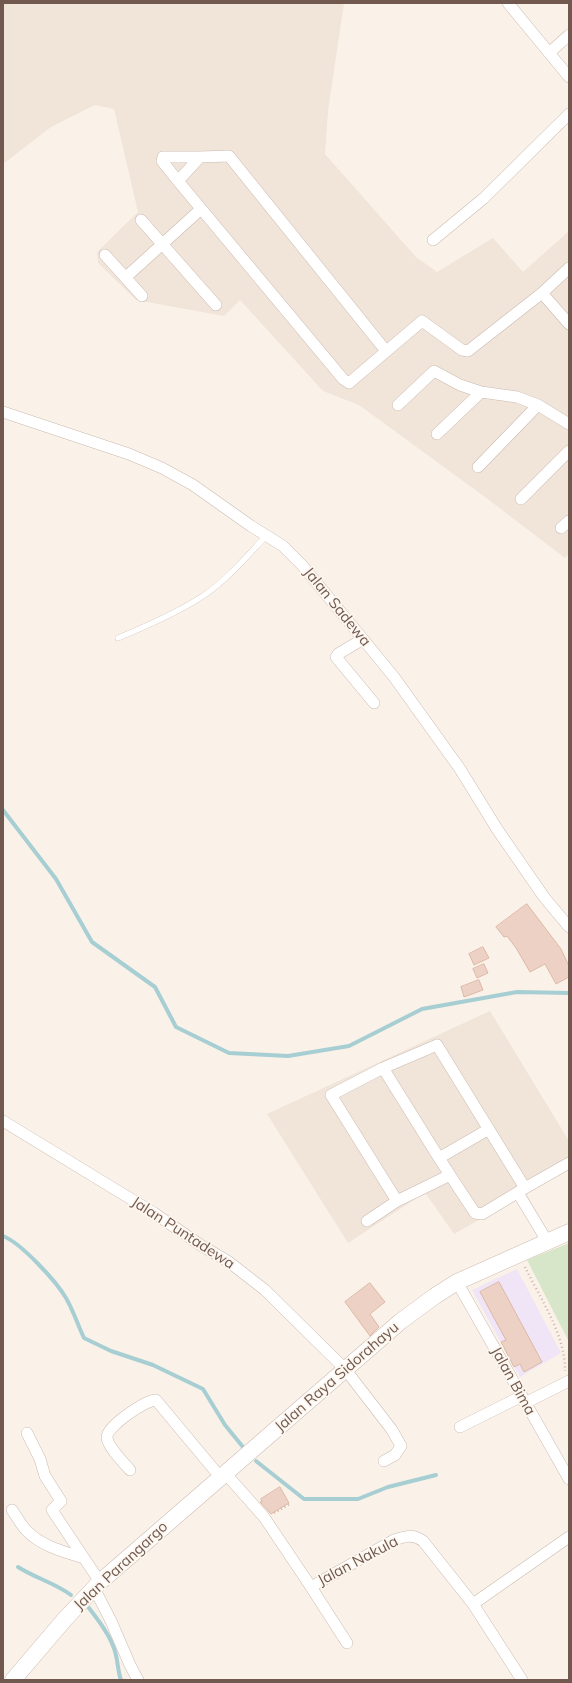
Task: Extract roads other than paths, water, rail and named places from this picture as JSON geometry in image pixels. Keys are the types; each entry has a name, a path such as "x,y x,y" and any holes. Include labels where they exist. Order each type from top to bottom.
{"main road":[{"name":"Jalan Raya Sidorahayu","path":"223,1476 401,1321 435,1296 457,1282 548,1240 569,1232"},
{"name":"Jalan Parangargo","path":"13,1680 97,1585 223,1476"}],"street":[{"path":"508,3 569,77"},
{"path":"549,53 569,35"},
{"path":"433,240 484,198 569,114"},
{"path":"386,351 229,156 163,157 162,161 201,209 343,379 349,383 422,320 462,350 468,351 542,293 569,268"},
{"path":"178,181 200,157"},
{"path":"126,277 201,209"},
{"path":"141,220 163,243 216,305"},
{"path":"105,256 142,296"},
{"path":"542,293 569,324"},
{"path":"398,405 434,371 460,385 481,392 517,397 538,405 569,424"},
{"path":"437,434 481,392"},
{"path":"478,467 538,405"},
{"name":"Jalan Sadewa","path":"3,412 129,454 162,468 193,485 251,526 268,535 283,546 302,565 394,677 460,769 497,829 544,897 569,927"},
{"path":"521,499 569,450"},
{"path":"561,528 569,521"},
{"path":"363,639 338,654 336,657 374,703"},
{"path":"397,1201 331,1095 383,1068 437,1045 489,1129 548,1240"},
{"path":"383,1068 474,1213 482,1214 569,1163"},
{"name":"Jalan Puntadewa","path":"3,1121 154,1213 243,1272 265,1290 345,1369 400,1441 400,1450 384,1461"},
{"path":"439,1158 489,1129"},
{"path":"367,1221 397,1201 450,1175"},
{"name":"Jalan Bima","path":"457,1282 569,1479"},
{"path":"460,1427 567,1382"},
{"name":"Jalan Nakula","path":"130,1470 112,1448 107,1438 109,1431 146,1402 156,1400 223,1476 265,1519 311,1587 394,1540 406,1536 416,1536 423,1541 473,1604 522,1680"},
{"path":"27,1432 40,1459 45,1476 61,1501 52,1510 84,1558 97,1585 130,1665 138,1680"},
{"path":"12,1510 26,1530 33,1536 56,1549 84,1558"},
{"path":"473,1604 569,1537"},
{"path":"311,1587 347,1643"}],"lane":[{"path":"118,638 154,624 204,596 224,579 268,535"}],"waterway":[{"path":"3,810 56,879 92,942 155,987 176,1027 229,1053 288,1056 349,1046 422,1009 517,992 569,993"},
{"path":"3,1236 19,1246 38,1263 54,1282 69,1303 84,1338 111,1351 153,1365 203,1389 225,1425 243,1447"},
{"path":"256,1461 304,1499 358,1499 388,1487 436,1475"},
{"path":"18,1567 71,1595"},
{"path":"89,1608 111,1641 115,1650 121,1680"}]}
